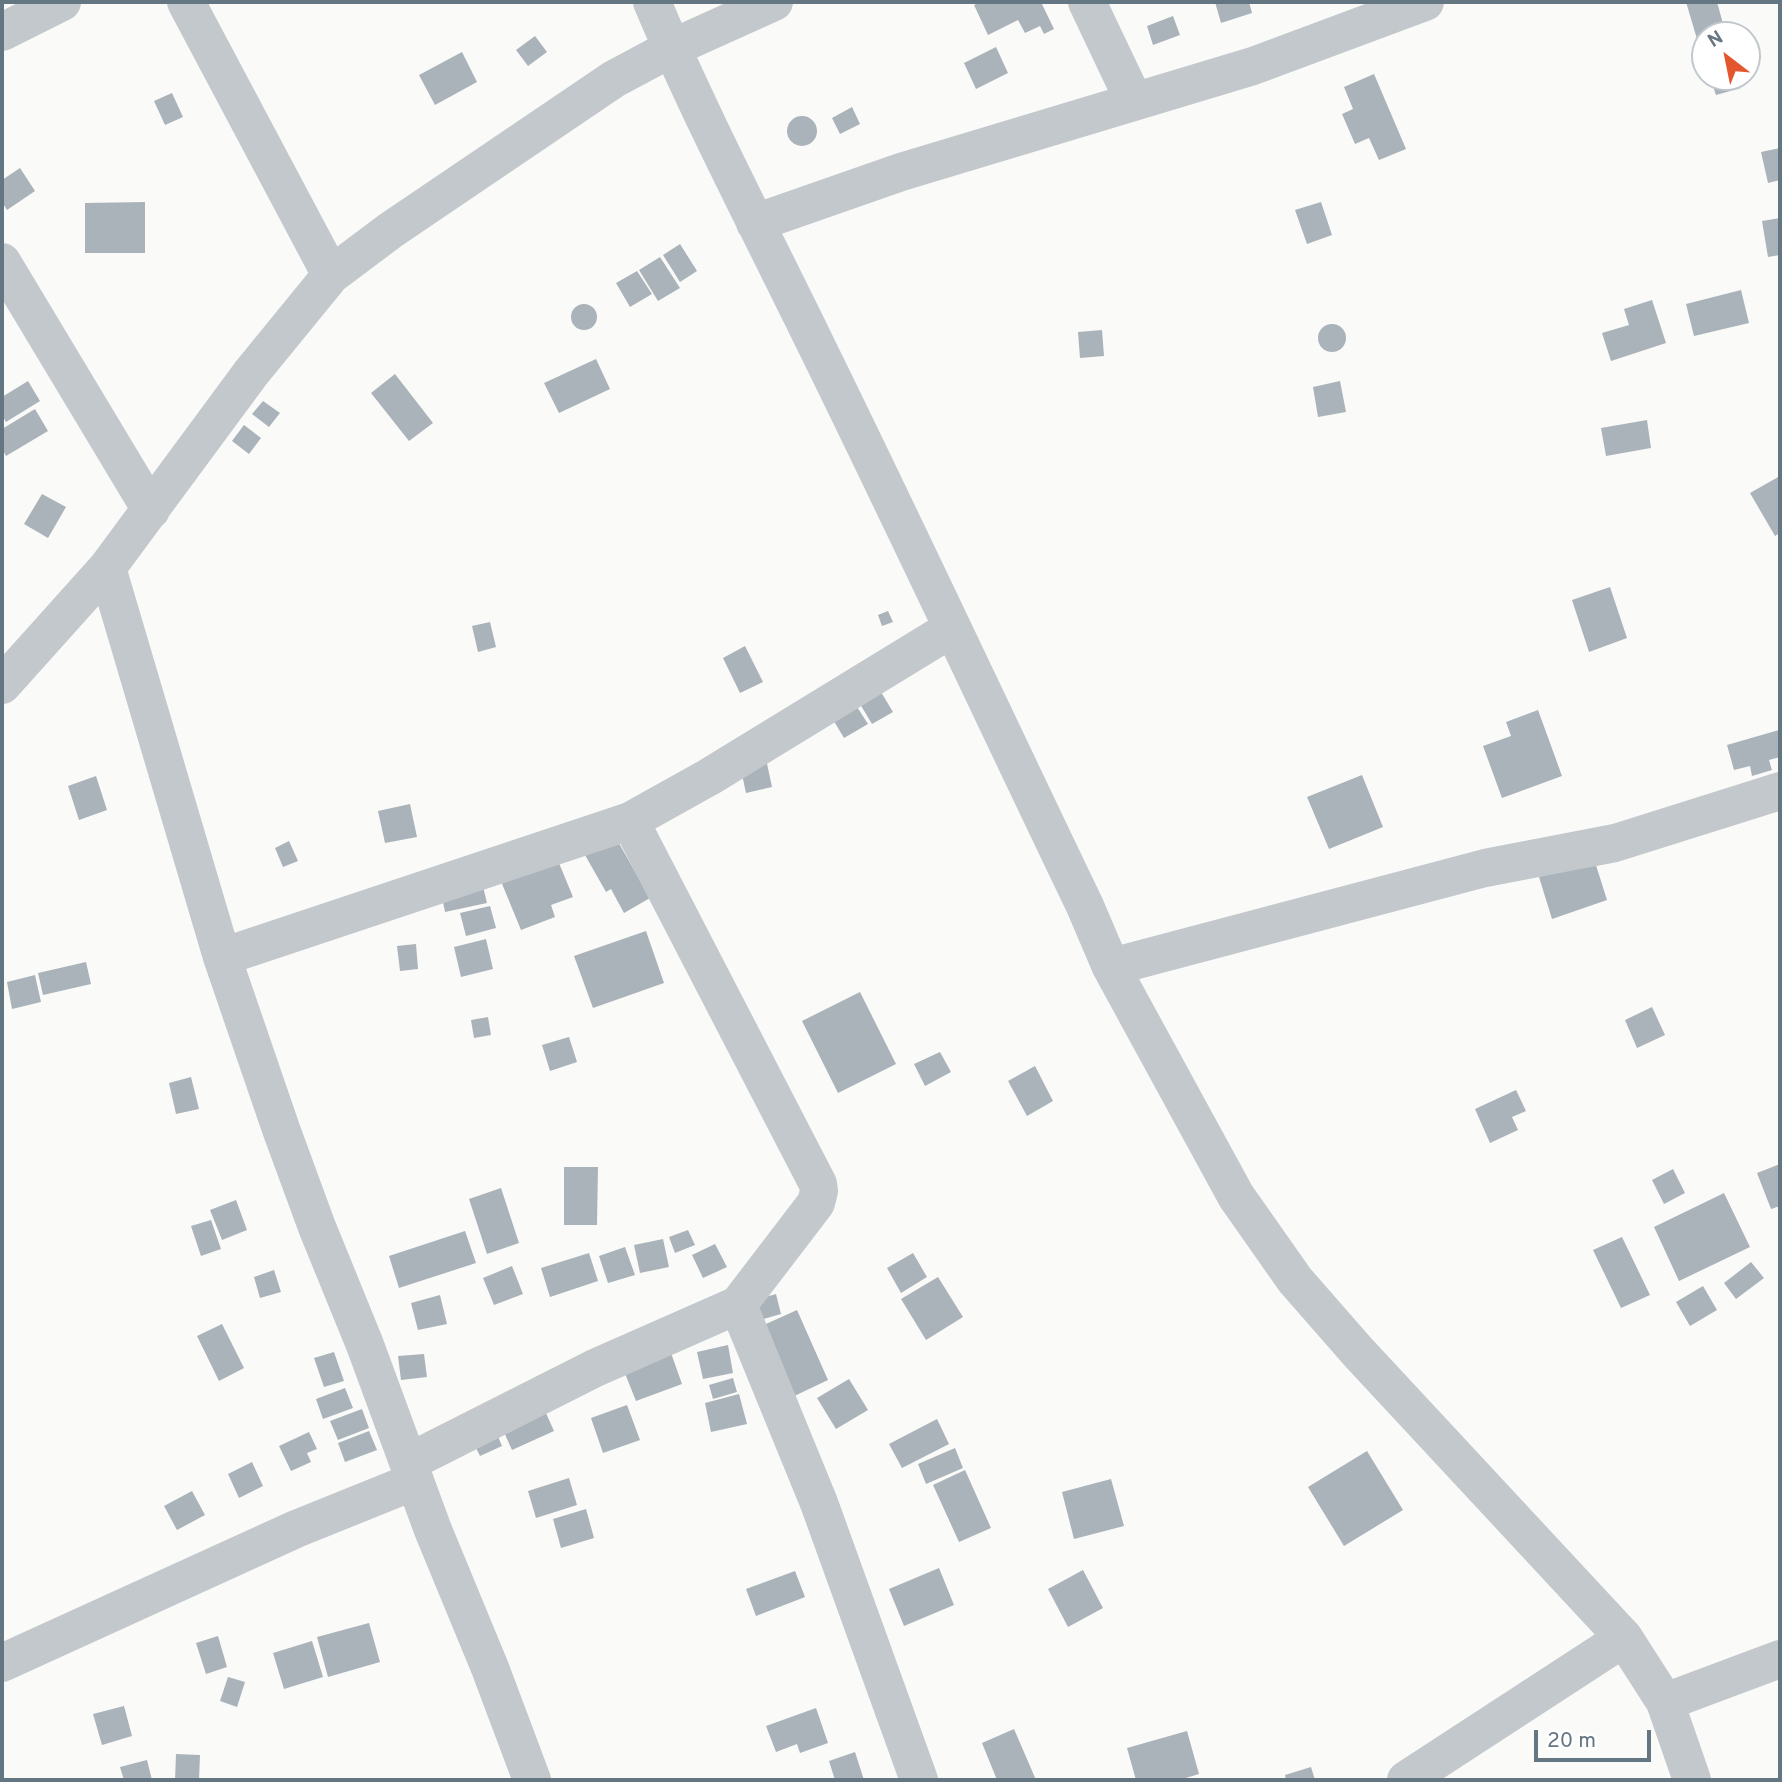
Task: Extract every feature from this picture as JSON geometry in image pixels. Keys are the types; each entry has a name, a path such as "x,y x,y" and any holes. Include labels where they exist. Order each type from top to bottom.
{"street":[{"path":"2,32 62,2"},
{"path":"186,2 331,275"},
{"path":"652,2 755,223 819,350 1085,906 1111,967 1236,1196 1295,1280 1358,1352 1624,1638 1665,1702 1692,1780"},
{"path":"2,685 107,568 251,373 331,275 391,230 614,79 672,48 774,2"},
{"path":"1087,2 1134,101"},
{"path":"755,223 901,172 1253,66 1425,2"},
{"path":"2,262 151,510"},
{"path":"107,568 222,957 317,1227 532,1780"},
{"path":"222,957 630,821 709,777 951,629"},
{"path":"1111,967 1485,868 1615,843 1780,791"},
{"path":"2,1662 296,1529 412,1471 594,1368 738,1305 816,1203 818,1184 630,821"},
{"path":"738,1305 819,1503 919,1780"},
{"path":"1406,1780 1624,1638"},
{"path":"1665,1702 1780,1659"}],"building":[{"path":"981,2 1041,2 1054,29 1044,34 1040,26 1025,33 1018,20 988,35 974,5"},
{"path":"1215,2 1249,2 1252,13 1221,23"},
{"path":"1686,2 1717,2 1722,21 1692,21"},
{"path":"1173,16 1180,35 1153,45 1147,26"},
{"path":"535,36 547,52 528,66 516,50"},
{"path":"996,47 1008,73 976,89 964,63"},
{"path":"462,52 477,82 435,105 419,75"},
{"path":"1374,74 1406,149 1379,160 1369,138 1355,144 1342,114 1353,109 1344,87"},
{"path":"1715,91 1730,91 1716,95"},
{"path":"172,93 183,117 165,125 154,101"},
{"path":"852,107 860,124 840,134 832,118"},
{"path":"802,116 808,117 816,125 816,137 808,145 802,146 796,145 788,137 787,131 788,125 796,117"},
{"path":"1780,148 1780,180 1768,183 1761,152"},
{"path":"20,168 35,191 7,210 2,202 2,180"},
{"path":"145,202 145,253 85,253 85,203"},
{"path":"1321,202 1332,235 1307,244 1295,210"},
{"path":"1780,218 1780,255 1768,257 1762,221"},
{"path":"680,244 697,271 680,282 663,255"},
{"path":"660,257 680,288 658,301 639,270"},
{"path":"637,271 652,294 630,307 616,283"},
{"path":"1741,290 1749,323 1694,336 1686,304"},
{"path":"1652,300 1666,343 1611,361 1602,333 1629,325 1624,309"},
{"path":"584,304 593,308 597,317 593,326 584,330 575,326 571,317 575,308"},
{"path":"1332,324 1342,328 1346,338 1342,348 1332,352 1322,348 1318,338 1322,328"},
{"path":"1102,330 1104,356 1080,358 1078,332"},
{"path":"596,359 610,389 559,413 544,383"},
{"path":"395,374 433,423 409,441 371,393"},
{"path":"28,381 40,401 6,422 2,415 2,397"},
{"path":"1340,381 1346,412 1318,417 1313,387"},
{"path":"263,401 280,413 269,427 252,414"},
{"path":"35,409 48,431 6,456 2,449 2,429"},
{"path":"1647,420 1651,448 1606,456 1601,428"},
{"path":"244,425 261,438 249,454 232,441"},
{"path":"1780,476 1780,533 1775,536 1750,493"},
{"path":"42,494 66,507 48,538 24,524"},
{"path":"1610,587 1627,638 1589,652 1572,600"},
{"path":"888,611 893,622 882,626 878,615"},
{"path":"490,622 496,647 478,652 472,626"},
{"path":"745,646 763,682 740,693 723,658"},
{"path":"878,687 893,712 872,724 857,699"},
{"path":"852,699 868,724 844,738 829,713"},
{"path":"1538,710 1562,776 1502,798 1483,746 1511,736 1506,722"},
{"path":"1779,730 1780,757 1769,760 1772,770 1752,776 1750,766 1734,770 1727,745"},
{"path":"766,759 772,787 746,793 740,765"},
{"path":"1362,775 1383,827 1329,849 1307,797"},
{"path":"96,776 107,810 79,820 68,786"},
{"path":"410,804 417,837 385,843 378,811"},
{"path":"616,838 650,898 624,913 611,889 606,892 585,855"},
{"path":"289,841 298,861 283,867 275,848"},
{"path":"554,851 573,897 551,905 555,917 521,930 498,874"},
{"path":"1594,859 1607,900 1552,919 1539,877"},
{"path":"481,878 487,903 445,912 440,887"},
{"path":"490,906 496,928 466,936 460,913"},
{"path":"646,931 664,983 593,1008 574,956"},
{"path":"486,939 493,969 461,977 454,947"},
{"path":"416,944 418,969 400,971 397,946"},
{"path":"86,962 91,984 43,995 38,973"},
{"path":"35,975 41,1002 12,1009 7,982"},
{"path":"860,992 896,1064 838,1093 802,1021"},
{"path":"1652,1007 1665,1035 1637,1048 1625,1020"},
{"path":"488,1017 491,1035 474,1038 471,1020"},
{"path":"569,1037 577,1062 550,1071 542,1045"},
{"path":"940,1052 951,1072 925,1086 914,1064"},
{"path":"1035,1066 1053,1101 1027,1116 1008,1081"},
{"path":"191,1077 199,1109 176,1114 169,1083"},
{"path":"1516,1090 1526,1111 1512,1117 1518,1130 1490,1143 1475,1109"},
{"path":"1780,1164 1780,1206 1771,1209 1757,1173"},
{"path":"564,1167 598,1167 597,1225 564,1225"},
{"path":"1673,1169 1685,1193 1664,1204 1652,1180"},
{"path":"501,1188 519,1243 487,1254 469,1199"},
{"path":"1724,1193 1750,1247 1679,1281 1654,1227"},
{"path":"236,1200 247,1230 222,1240 210,1210"},
{"path":"211,1220 221,1249 201,1256 191,1226"},
{"path":"688,1230 695,1245 675,1253 669,1237"},
{"path":"465,1231 476,1263 399,1288 389,1256"},
{"path":"1622,1237 1650,1295 1621,1308 1593,1250"},
{"path":"663,1239 669,1267 640,1273 634,1245"},
{"path":"715,1244 727,1267 703,1278 692,1255"},
{"path":"625,1247 635,1275 608,1283 599,1256"},
{"path":"589,1253 598,1281 550,1297 541,1268"},
{"path":"913,1253 927,1277 901,1293 887,1268"},
{"path":"1751,1262 1764,1278 1736,1299 1724,1283"},
{"path":"512,1266 523,1294 494,1305 483,1278"},
{"path":"274,1270 281,1292 260,1298 254,1277"},
{"path":"938,1277 963,1317 926,1340 901,1299"},
{"path":"1703,1286 1717,1310 1690,1326 1676,1302"},
{"path":"776,1294 781,1314 760,1320 755,1300"},
{"path":"440,1295 447,1324 418,1330 411,1303"},
{"path":"797,1310 828,1380 788,1399 757,1328"},
{"path":"222,1324 244,1368 219,1381 197,1336"},
{"path":"728,1345 733,1373 703,1379 697,1352"},
{"path":"334,1352 344,1381 324,1387 314,1358"},
{"path":"671,1353 682,1384 636,1401 624,1371"},
{"path":"424,1354 427,1377 401,1380 398,1356"},
{"path":"733,1378 737,1392 713,1399 709,1385"},
{"path":"849,1379 868,1410 836,1429 817,1398"},
{"path":"345,1388 353,1408 323,1419 316,1399"},
{"path":"739,1394 747,1424 711,1432 705,1403"},
{"path":"541,1402 554,1431 512,1450 499,1421"},
{"path":"627,1405 640,1440 603,1453 591,1418"},
{"path":"362,1409 369,1428 338,1440 330,1421"},
{"path":"937,1419 949,1444 902,1468 889,1444"},
{"path":"494,1427 502,1446 480,1456 471,1438"},
{"path":"369,1431 377,1450 345,1462 338,1443"},
{"path":"309,1432 317,1449 307,1453 311,1462 291,1471 279,1446"},
{"path":"955,1448 963,1468 926,1484 918,1464"},
{"path":"1367,1451 1403,1510 1344,1546 1308,1487"},
{"path":"252,1462 263,1486 239,1498 228,1474"},
{"path":"965,1470 991,1528 959,1542 933,1485"},
{"path":"569,1478 577,1505 536,1518 528,1491"},
{"path":"1111,1479 1124,1526 1074,1539 1062,1492"},
{"path":"192,1491 205,1515 177,1530 164,1506"},
{"path":"586,1509 594,1538 561,1548 553,1519"},
{"path":"939,1568 954,1605 904,1626 889,1589"},
{"path":"1083,1570 1103,1608 1068,1627 1048,1589"},
{"path":"795,1571 805,1597 756,1616 746,1589"},
{"path":"369,1623 380,1662 328,1677 317,1637"},
{"path":"218,1636 227,1667 206,1674 196,1643"},
{"path":"312,1641 323,1677 284,1689 273,1653"},
{"path":"228,1677 245,1682 237,1707 220,1701"},
{"path":"124,1706 132,1736 102,1745 93,1714"},
{"path":"816,1708 828,1743 800,1753 797,1744 776,1752 766,1726"},
{"path":"1014,1729 1036,1780 997,1780 982,1743"},
{"path":"1187,1731 1199,1774 1179,1780 1136,1780 1127,1748"},
{"path":"855,1752 864,1780 835,1780 829,1761"},
{"path":"176,1754 200,1755 199,1780 175,1780"},
{"path":"147,1760 152,1780 124,1780 120,1767"},
{"path":"1311,1767 1315,1780 1286,1780 1285,1775"}]}
